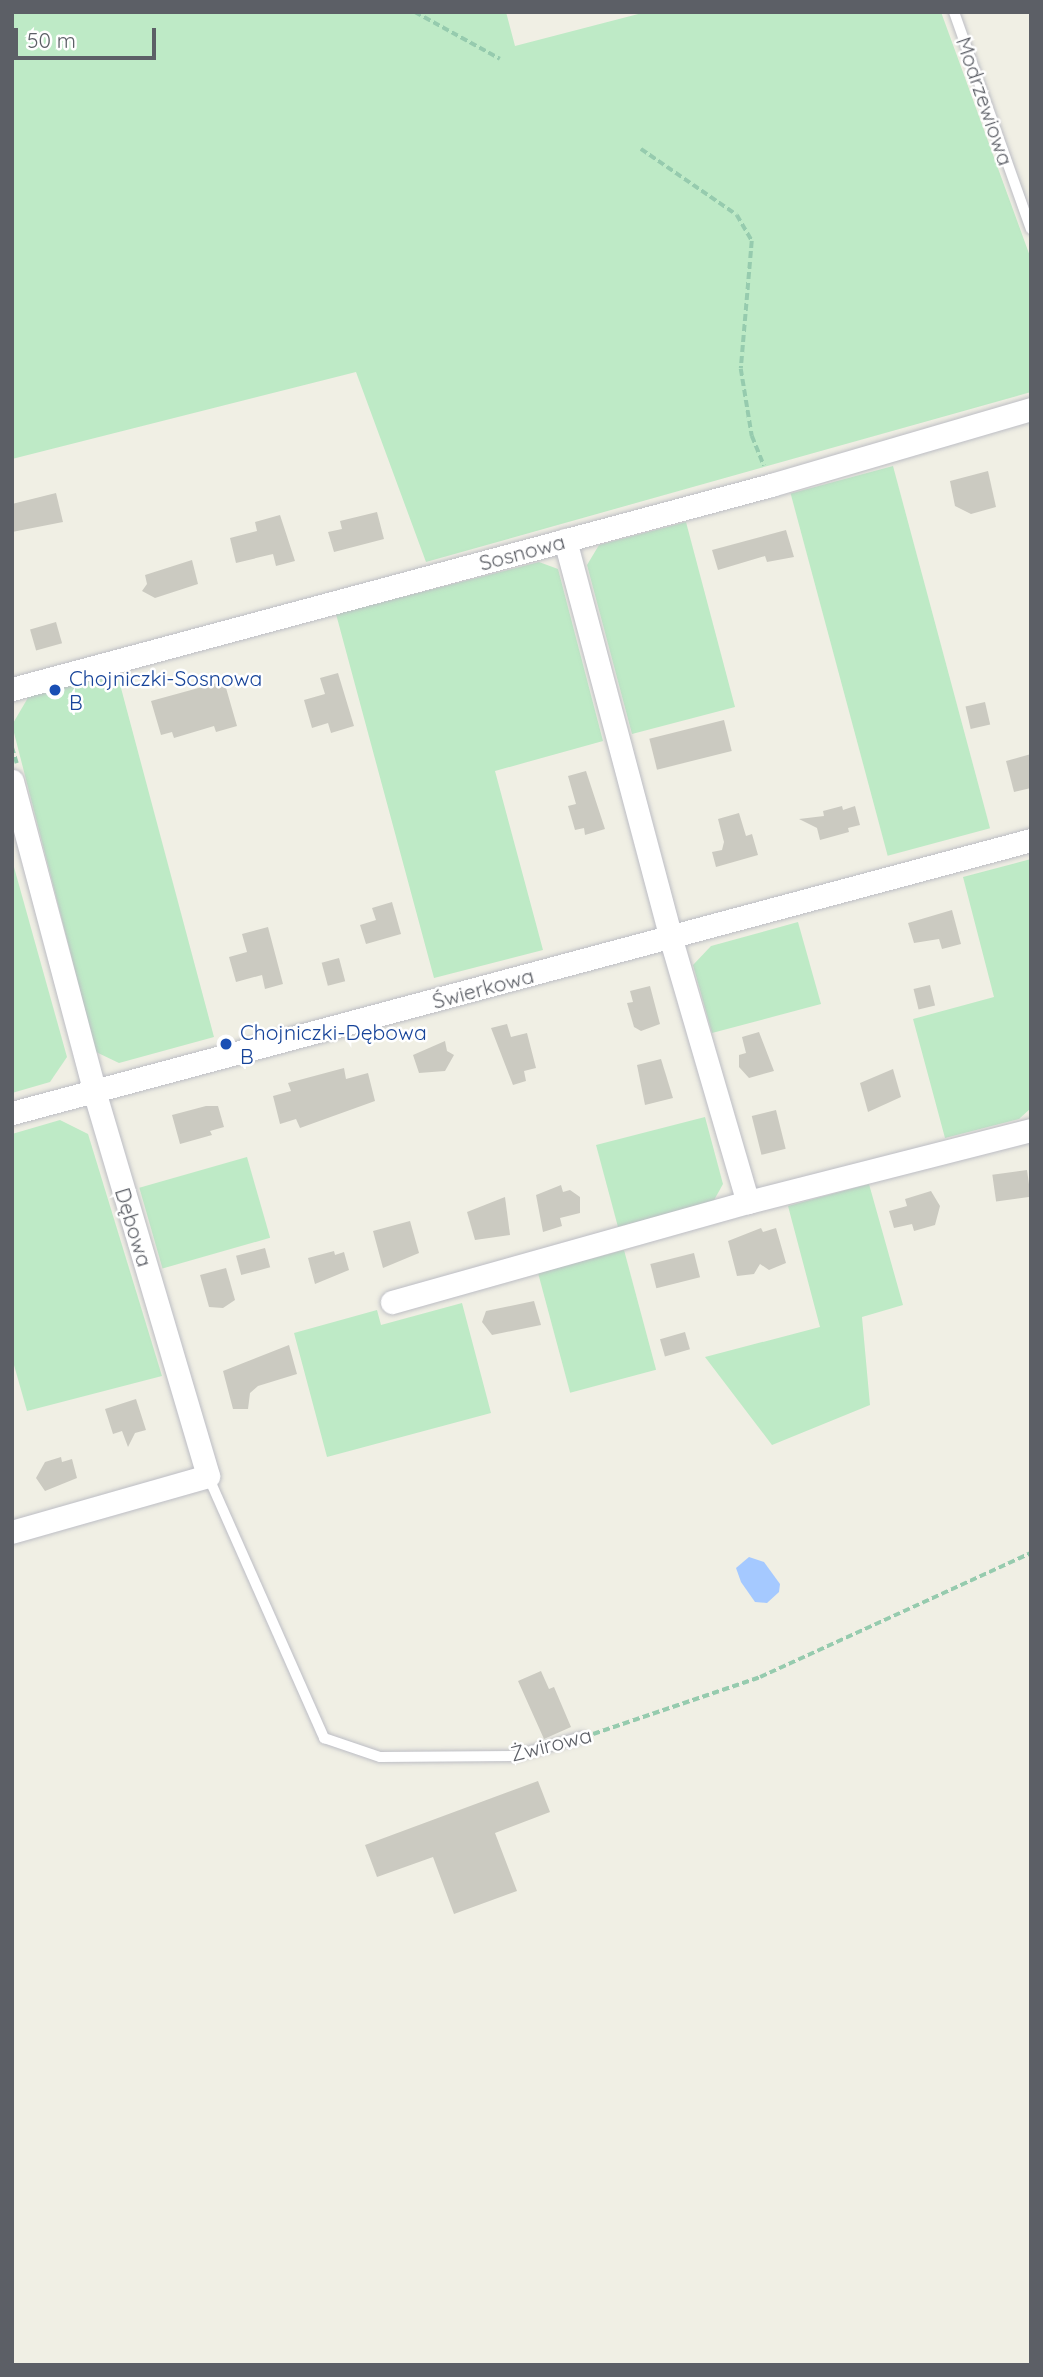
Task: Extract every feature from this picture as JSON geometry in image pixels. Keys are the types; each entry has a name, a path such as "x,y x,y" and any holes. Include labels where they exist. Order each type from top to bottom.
{"street":[{"name":"Sosnowa","path":"12,689 771,485 1031,409"},
{"path":"565,540 670,936 748,1202"},
{"name":"Dębowa","path":"15,776 95,1094 208,1476"},
{"name":"Świerkowa","path":"12,1113 95,1094 1031,840"},
{"path":"392,1302 748,1202 1031,1130"},
{"path":"12,1532 208,1476"}],"lane":[{"name":"Modrzewiowa","path":"954,12 1031,229"},
{"name":"Żwirowa","path":"208,1476 324,1738 380,1757 394,1757 514,1756 582,1737"}],"path":[{"path":"415,12 500,59"},
{"path":"641,149 737,215 752,240 741,369 752,436 771,485"},
{"path":"12,747 15,776"},
{"name":"Żwirowa","path":"582,1737 760,1677 1031,1553"}],"green space":[{"path":"12,12 506,12 515,46 646,12 941,12 1031,259 1031,392 426,562 356,372 12,459"},
{"path":"893,466 990,828 888,856 791,493"},
{"path":"686,522 735,707 632,734 587,565 599,545"},
{"path":"539,562 558,569 603,741 495,771 543,950 434,978 336,614"},
{"path":"117,673 214,1037 119,1063 96,1052 12,725 29,696"},
{"path":"1031,859 1031,1108 1019,1119 945,1138 913,1019 994,997 963,877"},
{"path":"12,860 67,1057 50,1082 12,1093"},
{"path":"798,922 821,1004 712,1033 693,965 711,946"},
{"path":"705,1117 723,1184 713,1202 618,1227 596,1145"},
{"path":"60,1120 88,1134 162,1376 27,1411 12,1358 12,1134"},
{"path":"247,1157 270,1238 162,1269 139,1188"},
{"path":"869,1184 903,1305 862,1317 870,1405 772,1445 705,1357 820,1327 788,1206"},
{"path":"624,1250 656,1370 570,1393 538,1273"},
{"path":"462,1303 491,1413 327,1457 294,1333 377,1310 381,1325"}],"water":[{"path":"749,1557 764,1562 780,1584 779,1592 767,1603 755,1602 741,1582 736,1568"}],"building":[{"path":"988,471 996,507 971,514 955,506 950,481"},
{"path":"56,493 63,522 12,532 12,504"},
{"path":"377,512 384,539 334,552 328,532 342,529 340,521"},
{"path":"280,515 295,561 276,566 273,554 236,563 230,538 257,531 255,522"},
{"path":"786,530 794,557 767,562 765,556 718,570 712,550"},
{"path":"192,560 198,584 155,598 142,591 147,584 145,575"},
{"path":"56,622 62,643 36,651 30,629"},
{"path":"338,673 354,726 331,733 328,723 312,728 304,700 325,694 320,678"},
{"path":"224,681 237,726 216,732 214,726 174,738 172,732 161,735 151,701"},
{"path":"985,702 990,724 971,729 966,706"},
{"path":"724,720 732,751 657,770 649,739"},
{"path":"1031,754 1031,788 1014,792 1006,761"},
{"path":"586,771 605,829 585,835 584,828 575,830 568,806 576,804 568,776"},
{"path":"842,806 843,810 855,806 860,825 848,828 849,832 820,840 817,828 799,819 824,816 823,811"},
{"path":"739,813 746,836 752,834 758,855 716,867 712,852 722,850 724,842 718,819"},
{"path":"392,902 401,934 366,944 360,925 376,920 372,908"},
{"path":"952,910 961,944 942,949 939,939 914,943 908,923"},
{"path":"268,927 283,984 265,989 262,975 236,982 229,957 247,952 242,934"},
{"path":"339,958 345,981 328,986 322,963"},
{"path":"930,985 935,1005 919,1009 914,989"},
{"path":"650,986 660,1024 641,1031 634,1027 627,1003 633,1002 630,991"},
{"path":"507,1024 511,1037 527,1033 536,1068 524,1071 526,1081 513,1085 491,1028"},
{"path":"759,1032 774,1071 749,1078 739,1067 739,1055 746,1053 742,1037"},
{"path":"445,1041 447,1051 454,1055 445,1071 419,1073 413,1055"},
{"path":"661,1059 673,1098 645,1105 637,1065"},
{"path":"344,1068 346,1079 368,1073 375,1101 300,1128 296,1119 280,1124 273,1096 291,1091 288,1083"},
{"path":"893,1069 901,1097 868,1112 860,1083"},
{"path":"206,1106 218,1106 224,1127 210,1131 212,1135 180,1144 172,1115"},
{"path":"776,1110 786,1149 761,1155 752,1116"},
{"path":"1027,1170 1031,1197 996,1202 992,1175"},
{"path":"561,1185 563,1192 570,1190 580,1197 580,1213 560,1218 562,1226 543,1232 536,1195"},
{"path":"931,1191 940,1206 935,1225 914,1231 912,1224 894,1228 889,1211 907,1206 905,1199"},
{"path":"505,1197 510,1235 475,1240 467,1212"},
{"path":"410,1221 419,1253 383,1268 373,1231"},
{"path":"761,1228 763,1232 776,1228 786,1263 769,1270 760,1264 754,1274 737,1276 728,1241"},
{"path":"265,1248 270,1267 241,1275 236,1256"},
{"path":"334,1251 335,1255 344,1252 349,1270 315,1284 308,1258"},
{"path":"694,1253 700,1277 656,1288 650,1264"},
{"path":"226,1268 235,1300 223,1308 209,1307 200,1275"},
{"path":"534,1301 541,1325 492,1335 482,1322 486,1311"},
{"path":"685,1332 690,1349 665,1356 660,1339"},
{"path":"289,1345 297,1374 258,1386 250,1393 248,1409 233,1409 223,1371"},
{"path":"136,1399 146,1430 135,1433 128,1447 122,1431 113,1434 105,1409"},
{"path":"61,1457 62,1462 72,1459 77,1478 45,1491 36,1478 45,1462"},
{"path":"541,1671 549,1689 554,1687 571,1727 544,1739 518,1681"},
{"path":"538,1781 550,1812 495,1833 517,1891 454,1914 433,1857 377,1877 365,1845"}],"place":[{"name":"Chojniczki-Sosnowa B","path":"55,690"},
{"name":"Chojniczki-Dębowa B","path":"226,1044"}]}
